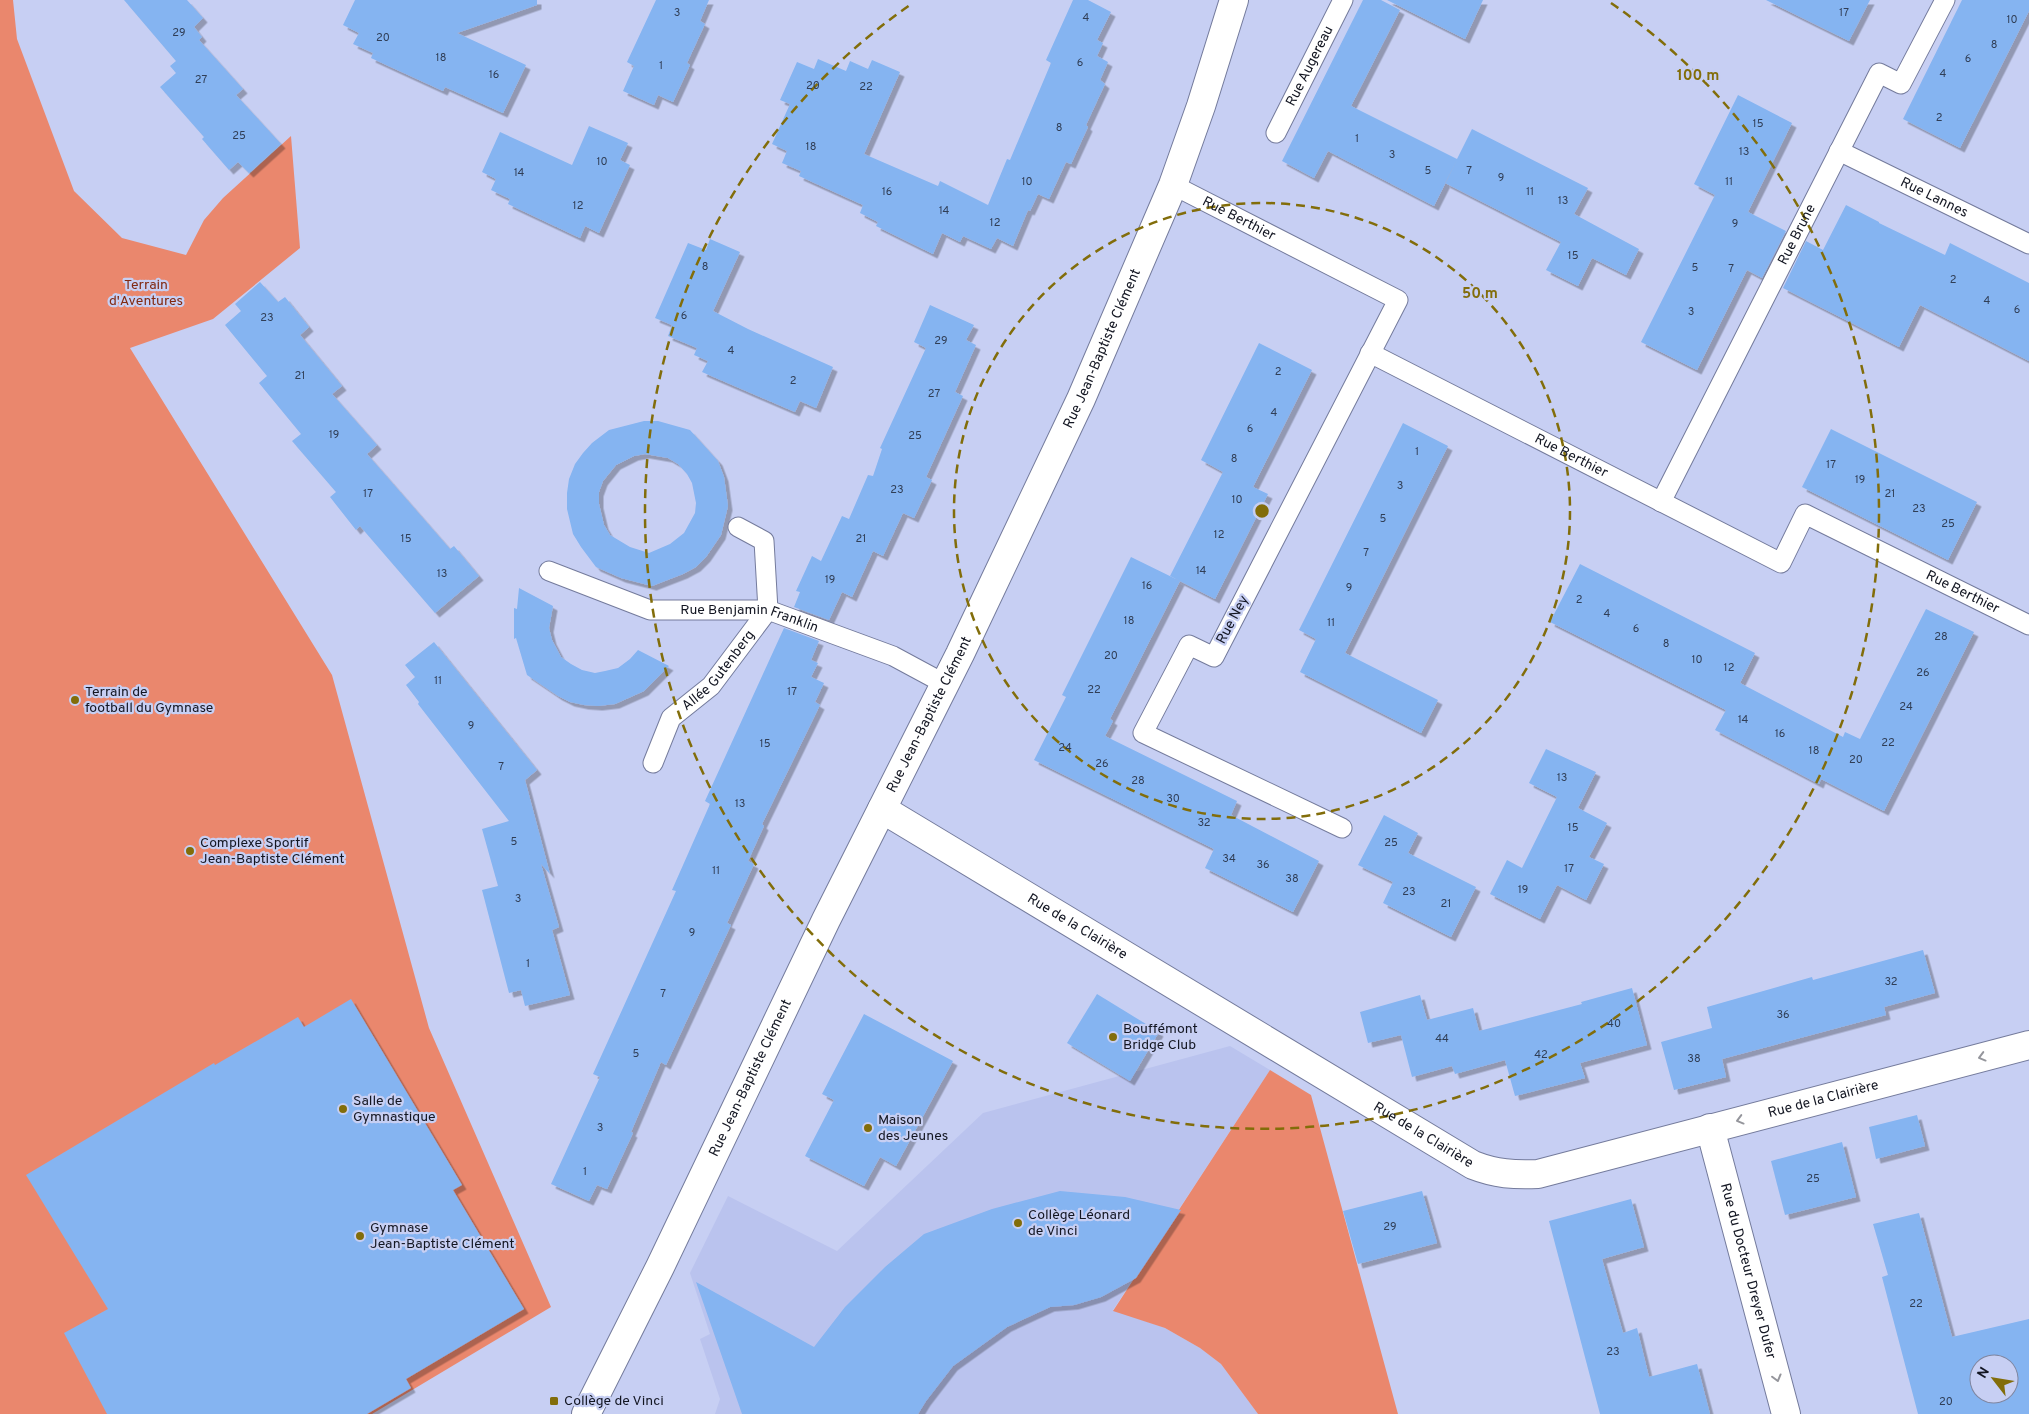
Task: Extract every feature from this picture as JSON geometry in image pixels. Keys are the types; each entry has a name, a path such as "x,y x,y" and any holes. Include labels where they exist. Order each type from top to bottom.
{"street":[{"name":"Rue Jean-Baptiste Clément","path":"586,1414 660,1267 826,920 945,684 1081,399 1173,185 1201,106 1234,0"},
{"name":"Rue de la Clairière","path":"882,810 1473,1166 1492,1173 1506,1175 1538,1174 2029,1045"},
{"name":"Rue du Docteur Dreyer Dufer","path":"1710,1128 1786,1414"}],"lane":[{"name":"Rue Augereau","path":"1276,133 1343,0"},
{"name":"Rue Brune","path":"1661,502 1879,73 1901,84 1944,0"},
{"name":"Rue Lannes","path":"1839,151 2029,244"},
{"name":"Rue Berthier","path":"1173,185 1398,300 1370,354 1781,563 1805,514 2029,625"},
{"name":"Rue Ney","path":"1342,828 1143,733 1189,645 1214,657 1370,354"},
{"path":"738,527 764,541 768,610"},
{"name":"Rue Benjamin Franklin","path":"548,571 650,610 768,610 893,656 945,684"},
{"name":"Allée Gutenberg","path":"653,763 671,718 711,686 768,610"}],"shaded area":[{"name":"Collège Léonard de Vinci","path":"1230,1046 1270,1070 1113,1310 1165,1328 1200,1348 1221,1364 1258,1414 715,1414 720,1399 700,1339 710,1334 690,1273 728,1196 837,1251 983,1113"}],"green space":[{"name":"Complexe Sportif Jean-Baptiste Clément","path":"0,0 13,0 17,39 74,191 122,238 186,255 204,220 223,198 291,136 300,248 213,319 130,348 332,675 429,1028 551,1307 372,1414 0,1414"},
{"path":"1270,1070 1311,1095 1398,1414 1258,1414 1221,1364 1200,1348 1165,1328 1113,1311"}],"building":[{"path":"124,0 187,0 203,18 194,27 202,37 199,40 243,89 236,95 281,144 249,173 238,162 229,170 202,139 204,137 160,87 176,73 170,66 176,61"},
{"path":"355,0 537,0 537,5 457,33 526,65 503,113 445,87 443,91 371,58 373,53 353,44 359,33 343,25"},
{"path":"656,0 709,0 700,21 705,24 687,63 690,65 673,102 658,95 654,105 623,91 634,66 627,62"},
{"path":"1073,0 1088,0 1111,12 1097,40 1103,43 1097,56 1108,62 1100,80 1105,84 1071,164 1066,162 1049,199 1038,194 1030,211 1028,210 1013,246 997,238 991,249 963,236 960,242 942,233 933,254 876,226 878,222 860,213 863,205 799,176 801,171 782,163 787,151 772,144 790,104 780,100 797,62 814,69 818,59 846,71 850,61 868,69 872,60 900,72 864,154 938,186 940,181 988,205 1007,159 1010,160 1051,63 1046,60"},
{"path":"1363,0 1381,0 1400,10 1351,106 1457,159 1472,129 1588,188 1574,214 1639,249 1626,275 1592,258 1578,286 1546,270 1561,242 1445,183 1434,206 1328,151 1314,178 1282,161"},
{"path":"1387,0 1483,0 1465,39"},
{"path":"1766,0 1870,0 1849,41"},
{"path":"1962,0 2029,0 2029,11 1960,148 1903,119"},
{"path":"1738,95 1792,123 1748,212 1786,231 1762,278 1747,270 1697,370 1641,342 1715,195 1694,184"},
{"path":"589,126 628,143 620,160 630,165 599,233 585,226 580,238 508,204 510,199 491,190 496,179 482,172 500,132 572,165"},
{"path":"1846,205 1945,255 1950,243 2029,283 2029,361 1920,305 1899,347 1783,288 1806,241 1823,250"},
{"path":"710,239 740,252 713,311 748,329 833,367 816,408 800,401 795,412 702,372 708,361 694,355 697,348 668,336 672,325 655,318 688,243 706,250"},
{"path":"260,282 278,302 285,297 309,327 300,335 342,386 332,394 377,445 367,454 450,549 454,546 479,576 435,613 360,526 356,530 330,497 336,492 292,441 301,434 259,383 267,376 225,325 241,311 235,304"},
{"path":"930,305 974,325 966,340 976,345 955,392 963,396 926,477 932,480 914,518 903,513 883,556 873,551 852,597 842,592 829,620 794,607 800,592 796,591 812,556 821,561 842,516 849,519 868,475 873,476 882,449 880,448 926,348 914,342"},
{"path":"1259,343 1312,370 1253,487 1268,494 1215,599 1170,576 1223,472 1201,460"},
{"path":"644,421 658,421 690,430 718,461 724,477 728,506 721,535 706,557 696,567 652,586 621,578 596,567 581,547 573,534 567,509 569,479 575,464 583,453 592,443 609,430","holes":["645,454 668,458 678,464 692,483 696,503 695,513 684,533 670,544 649,553 630,547 610,535 604,525 599,504 599,492 603,481 616,465 634,456"]},
{"path":"1403,423 1448,446 1345,653 1438,700 1421,733 1300,672 1316,639 1299,630"},
{"path":"1831,429 1977,502 1948,560 1802,487"},
{"path":"1131,557 1180,581 1110,719 1113,721 1105,736 1237,801 1231,815 1319,861 1293,912 1205,868 1214,849 1034,760 1066,697 1062,695"},
{"path":"1580,564 1755,653 1740,683 1843,737 1845,732 1860,739 1926,609 1974,632 1884,811 1821,779 1819,784 1715,730 1726,710 1550,622"},
{"path":"519,588 553,606 549,628 552,640 561,657 582,670 595,673 618,668 638,650 669,666 644,691 615,704 584,705 570,702 558,696 527,675 516,638 514,639 514,608 517,609"},
{"path":"784,628 819,641 811,660 818,663 811,677 824,683 815,702 820,705 762,824 764,826 748,861 754,864 727,923 731,925 666,1065 661,1062 631,1132 633,1133 607,1189 597,1185 589,1201 551,1184 600,1077 593,1074 676,891 672,890 710,804 705,801"},
{"path":"434,642 537,770 525,780 550,874 541,864 559,927 552,930 570,995 525,1006 521,990 509,993 482,890 498,886 482,829 509,821 418,704 419,702 406,685 415,677 405,665"},
{"path":"1546,749 1596,772 1578,808 1607,823 1589,857 1604,864 1586,900 1557,885 1540,919 1490,894 1507,860 1522,868 1557,797 1529,783"},
{"path":"1384,815 1418,833 1408,853 1476,887 1451,937 1383,903 1393,882 1358,865"},
{"path":"1923,950 1935,993 1884,1007 1886,1015 1722,1059 1726,1077 1674,1090 1661,1042 1712,1028 1707,1007 1812,977 1813,980"},
{"path":"1632,988 1647,1045 1580,1063 1585,1078 1515,1096 1505,1060 1455,1074 1452,1066 1412,1077 1401,1035 1368,1043 1360,1012 1420,995 1427,1020 1473,1008 1479,1031 1582,1004 1581,1002"},
{"name":"Bouffémont Bridge Club","path":"1097,994 1159,1032 1130,1081 1067,1043"},
{"name":"Gymnase Jean-Baptiste Clément","path":"351,999 462,1185 453,1190 524,1309 406,1379 411,1388 367,1414 107,1414 64,1333 108,1309 26,1175 214,1063 215,1065 298,1017 304,1027"},
{"name":"Maison des Jeunes","path":"864,1014 953,1061 896,1166 880,1157 864,1186 805,1156 834,1100 822,1094"},
{"path":"1917,1115 1925,1146 1876,1159 1869,1127"},
{"path":"1842,1142 1856,1197 1785,1215 1771,1161"},
{"path":"1060,1191 1125,1197 1181,1210 1136,1278 1101,1297 1074,1305 1050,1307 1007,1327 953,1366 918,1414 742,1414 696,1282 814,1347 845,1307 885,1267 924,1234 992,1209"},
{"path":"1422,1191 1437,1243 1358,1264 1343,1211"},
{"path":"1631,1199 1644,1247 1602,1259 1623,1333 1637,1328 1649,1377 1697,1364 1710,1414 1600,1414 1549,1221"},
{"path":"1919,1213 1952,1337 2029,1319 2029,1414 1918,1414 1882,1277 1888,1275 1873,1224"}],"place":[{"name":"Terrain de football du Gymnase","path":"75,700"},
{"name":"Complexe Sportif Jean-Baptiste Clément","path":"190,851"},
{"name":"Bouffémont Bridge Club","path":"1113,1037"},
{"name":"Salle de Gymnastique","path":"343,1109"},
{"name":"Maison des Jeunes","path":"868,1128"},
{"name":"Collège Léonard de Vinci","path":"1018,1223"},
{"name":"Gymnase Jean-Baptiste Clément","path":"360,1236"},
{"name":"Collège de Vinci","path":"554,1401"}],"park label":[{"name":"Terrain d'Aventures","path":"146,294"}]}
